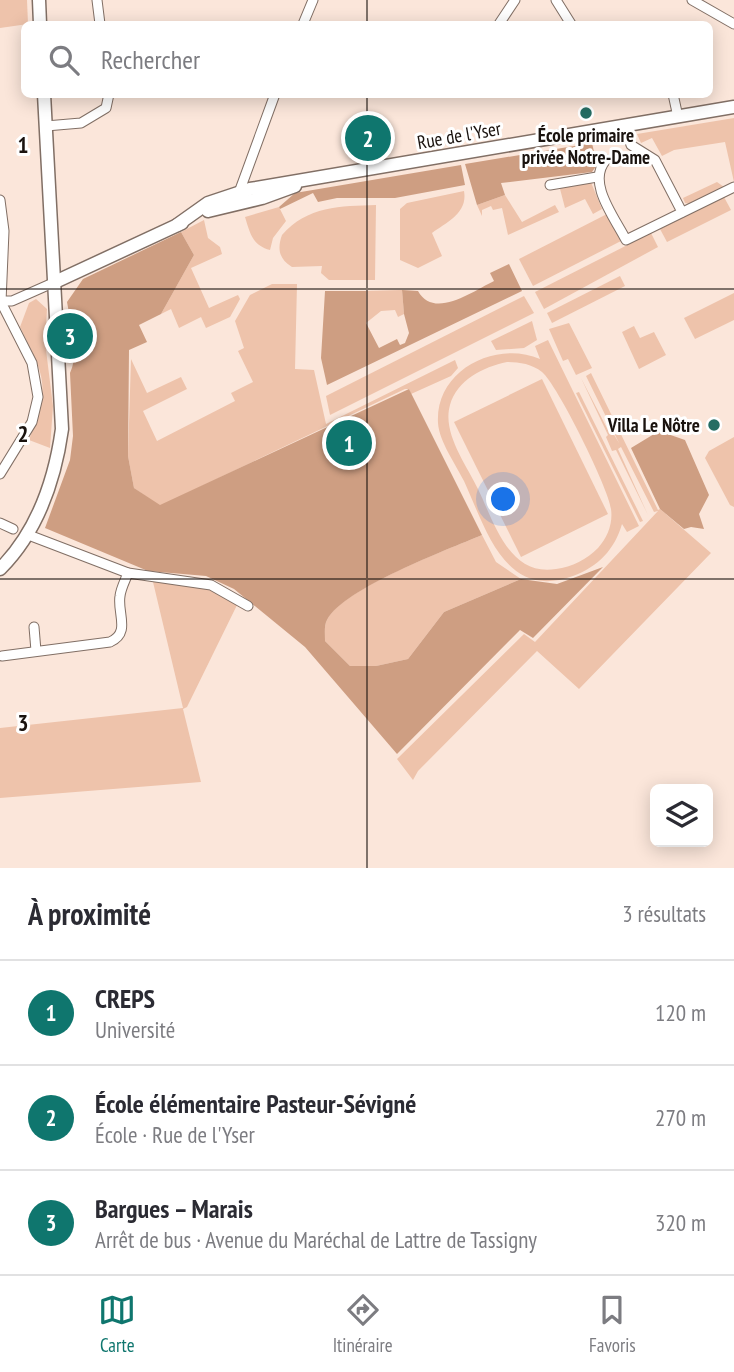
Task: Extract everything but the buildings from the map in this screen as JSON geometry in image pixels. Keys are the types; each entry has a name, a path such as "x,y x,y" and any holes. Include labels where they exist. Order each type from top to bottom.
{"street":[{"path":"39,0 40,21"},
{"path":"97,0 100,21"},
{"path":"304,21 313,0"},
{"path":"501,21 515,0"},
{"path":"556,0 568,21"},
{"path":"692,0 734,24"},
{"path":"0,569 26,534 51,484 62,429 44,98"},
{"path":"46,125 87,121 106,107 108,98"},
{"path":"237,198 274,98"},
{"path":"674,98 678,117"},
{"name":"Rue de l'Yser","path":"0,301 12,301 237,198 315,179 734,107"},
{"path":"625,126 630,145 655,160 682,212"},
{"path":"597,177 606,160"},
{"path":"597,177 626,240 734,187"},
{"path":"550,185 597,177"},
{"path":"0,200 5,231 0,301 32,363 38,397 32,422 0,474"},
{"path":"0,523 13,529"},
{"path":"26,534 128,573 204,583 224,591 248,606"},
{"path":"2,656 110,642 118,638 122,631 120,598 128,573"},
{"path":"34,627 36,651"}],"shaded area":[{"path":"0,0 27,0 28,21 21,21 21,25 0,28"},
{"path":"734,118 734,182 725,142 674,150 662,156 652,138 641,143 637,134"},
{"path":"592,143 597,165 592,172 501,183 505,195 477,205 465,164"},
{"path":"461,165 465,185 395,198 337,198 318,202 313,193 280,209 279,207 295,193"},
{"path":"590,180 602,209 593,214 585,199 565,208 559,185"},
{"path":"717,182 724,187 690,204 685,203 683,198"},
{"path":"464,191 460,211 432,233 442,256 418,268 400,260 400,209 407,203"},
{"path":"505,195 522,222 555,205 559,212 508,235 502,208 493,210 491,206 482,210 482,216 477,205"},
{"path":"724,197 731,210 667,242 660,229"},
{"path":"376,205 375,280 329,280 321,273 322,266 292,267 282,257 282,235 302,218 325,209"},
{"path":"279,207 286,221 273,238 270,250 255,242 245,217"},
{"path":"607,214 621,241 533,286 519,259"},
{"path":"204,220 208,238 220,247 222,254 191,268 209,308 238,295 240,299 230,317 206,328 201,317 179,328 171,309 161,314 194,255 181,232"},
{"path":"181,232 194,255 161,314 139,325 147,342 129,350 128,456 134,488 160,505 409,389 482,535 374,583 337,608 326,622 325,641 350,666 376,666 408,659 444,612 521,579 557,584 603,567 533,638 520,630 397,754 305,647 234,589 206,576 148,571 45,528 70,460 73,436 70,373 75,347 67,302 83,279"},
{"path":"651,233 658,247 544,309 535,292"},
{"path":"509,264 522,291 327,385 321,358 325,291 366,291 366,323 379,348 397,339 400,345 405,343 409,333 402,290 418,291 425,299 434,303 454,301 494,281 490,273"},
{"path":"620,276 625,286 552,323 547,313"},
{"path":"272,284 297,284 295,369 314,370 326,424 455,360 458,368 451,376 411,394 409,389 405,389 160,506 134,488 128,456 131,359 147,393 181,377 187,389 143,411 157,441 235,401 231,393 253,382 238,351 244,348 235,321 250,295"},
{"path":"402,290 404,314 398,317 395,310 381,311 366,323 366,291"},
{"path":"734,293 734,320 695,339 684,318"},
{"path":"524,296 534,313 330,415 326,396"},
{"path":"36,299 47,309 45,342 53,406 50,448 29,440 40,407 42,382 40,370 20,327 29,303"},
{"path":"532,321 537,340 524,348 496,350 491,341"},
{"path":"569,323 592,368 576,375 568,359 563,361 549,329"},
{"path":"634,326 640,338 654,332 666,355 639,369 622,332"},
{"path":"548,340 639,526 627,532 622,524 610,549 598,562 573,576 550,581 530,578 514,570 501,556 490,539 445,445 438,423 440,404 446,388 457,374 488,357 523,354 540,359 535,346","holes":["507,362 534,367 549,381 570,415 592,460 611,509 609,530 598,548 579,562 562,568 540,569 526,565 505,544 457,448 449,426 450,405 458,388 472,376"]},
{"path":"591,373 658,510 711,553 579,689 537,651 418,771 413,780 397,759 524,634 535,642 658,511 654,512 621,447 618,449 648,515 616,450 612,451 606,437 608,435 581,378 610,434 613,433 619,443 586,376"},
{"path":"542,379 608,514 521,557 454,422"},
{"path":"579,392 643,521 640,522 576,393"},
{"path":"659,431 685,440 709,495 699,514 704,529 684,529 660,509 631,448"},
{"path":"734,437 734,507 730,505 705,458 709,451"},
{"path":"482,535 496,562 521,579 444,612 408,659 376,666 350,666 325,641 327,620 353,595 397,571"},
{"path":"153,582 197,586 217,592 238,603 187,707 183,709 201,782 0,798 0,728 183,708"}],"place":[{"name":"École primaire privée Notre-Dame","path":"586,113"},
{"name":"École élémentaire Pasteur-Sévigné","path":"368,138"},
{"name":"Bargues – Marais","path":"70,336"},
{"name":"Villa Le Nôtre","path":"714,425"},
{"name":"CREPS","path":"349,443"}]}
